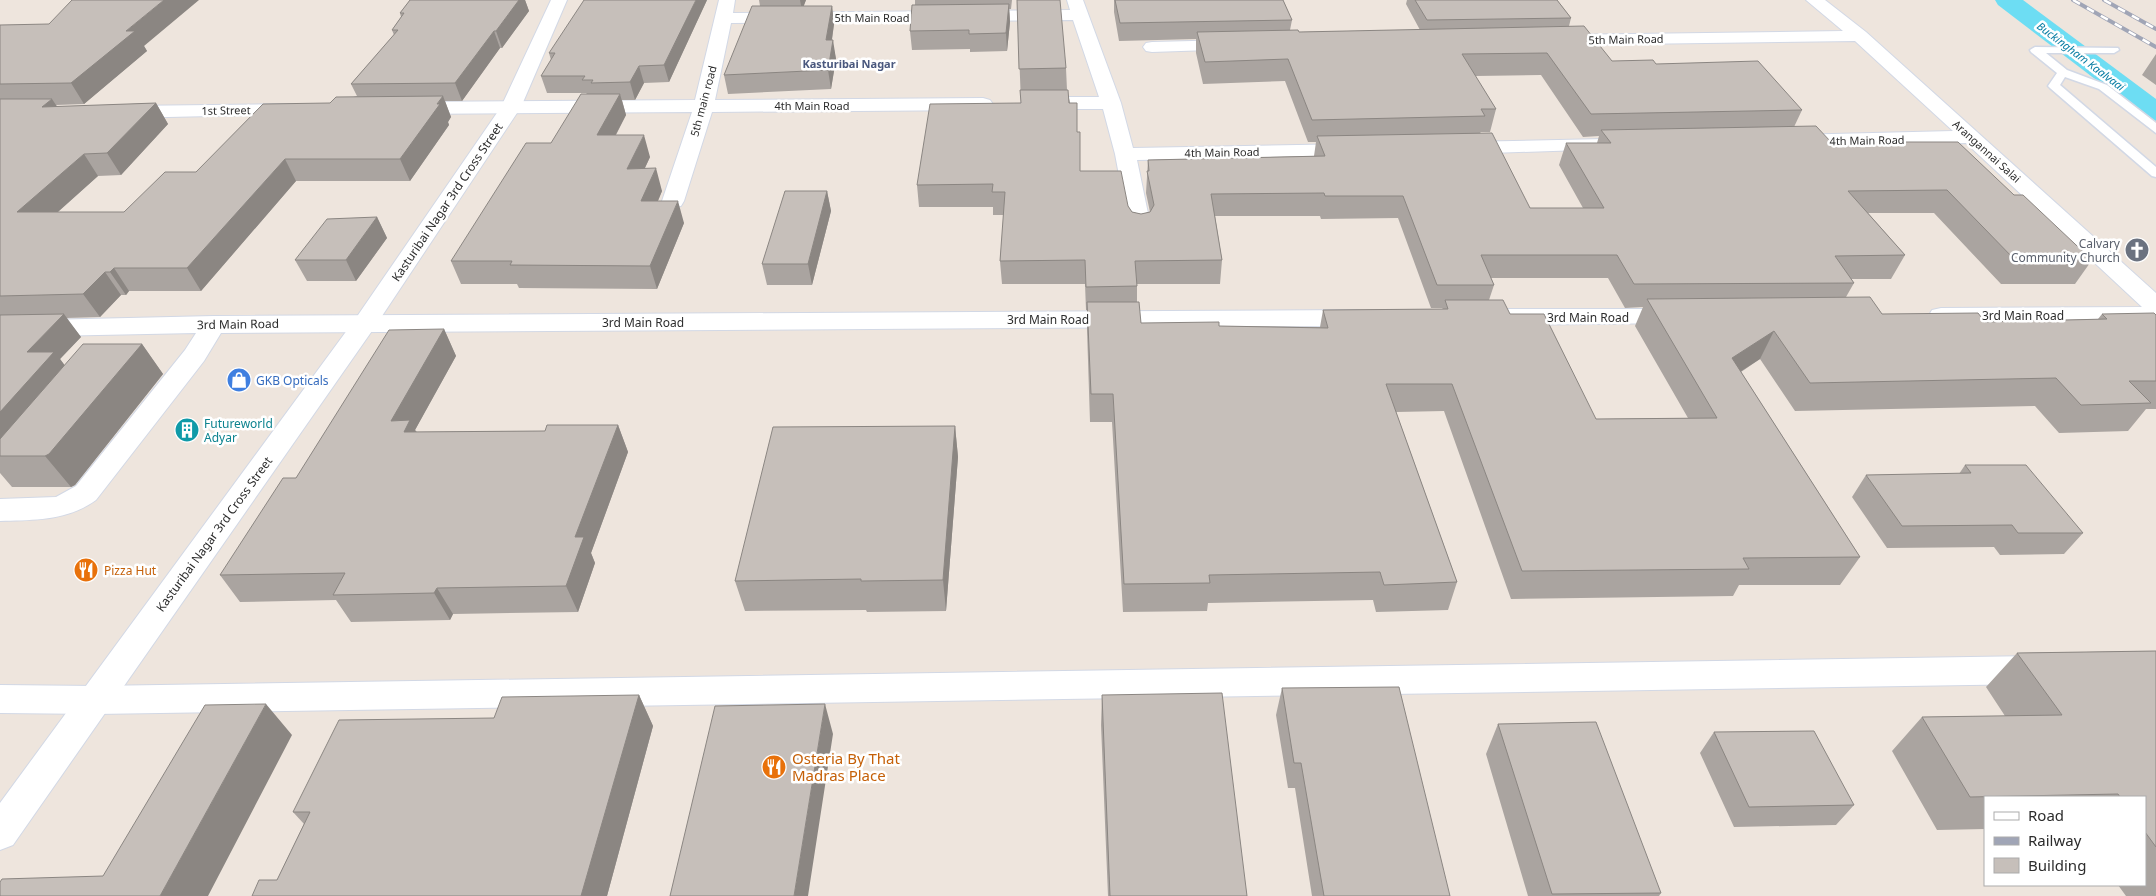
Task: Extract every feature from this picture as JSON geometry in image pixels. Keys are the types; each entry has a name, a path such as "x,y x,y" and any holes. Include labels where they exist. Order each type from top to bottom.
{"street":[{"name":"Kasturibai Nagar 3rd Cross Street","path":"0,833 365,323 511,107 559,0"},
{"name":"Arangannai Salai","path":"1814,0 1860,36 2156,306"},
{"path":"1078,8 1112,103 1125,154 1140,228"},
{"name":"5th Main Road","path":"725,9 1078,8"},
{"name":"5th main road","path":"673,200 704,106 725,9"},
{"name":"5th Main Road","path":"1541,41 1860,36"},
{"path":"1152,46 1252,45"},
{"name":"4th Main Road","path":"511,107 1112,103"},
{"path":"393,109 511,107"},
{"name":"1st Street","path":"108,112 315,110"},
{"name":"4th Main Road","path":"1774,141 1973,138"},
{"path":"1444,148 1624,144"},
{"name":"4th Main Road","path":"1125,154 1374,149"},
{"name":"3rd Main Road","path":"1917,315 2156,314"},
{"name":"3rd Main Road","path":"1488,317 1697,316"},
{"name":"3rd Main Road","path":"0,329 214,324 1378,318"},
{"path":"0,510 58,508 74,503 86,493 195,355 214,324"},
{"path":"110,349 125,326"},
{"path":"0,699 96,700 2066,670"}],"lane":[{"path":"2114,50 2035,50 2063,72 2103,87 2156,129"},
{"path":"2063,72 2054,86 2156,173"}],"building":[{"path":"72,0 164,0 126,31 135,31 71,83 0,84 0,25 49,24"},
{"path":"410,0 519,0 455,83 351,84 398,30 392,30 404,13 400,13"},
{"path":"584,0 696,0 664,65 639,66 630,82 591,83 593,80 582,80 585,76 541,76 555,53 549,53"},
{"path":"1017,0 1060,0 1066,68 1019,69"},
{"path":"1115,0 1283,0 1292,20 1120,23"},
{"path":"1415,0 1557,0 1571,18 1427,20"},
{"path":"1009,4 1006,33 969,34 969,30 910,31 912,5"},
{"path":"752,6 832,6 826,40 833,40 828,70 724,75"},
{"path":"1584,26 1612,61 1653,60 1656,64 1758,61 1802,110 1591,114 1547,53 1462,54 1496,109 1481,109 1485,116 1312,120 1288,59 1205,62 1197,32 1298,30 1299,32"},
{"path":"1020,90 1068,90 1069,103 1077,103 1077,132 1080,132 1080,171 1121,171 1128,206 1132,212 1141,214 1150,212 1154,205 1147,171 1149,171 1148,160 1325,156 1317,136 1492,133 1530,208 1604,208 1566,143 1611,143 1601,130 1816,126 1831,142 1958,142 2014,195 2023,195 2092,260 2016,261 1947,190 1848,191 1905,255 1835,256 1854,283 1634,284 1617,255 1481,255 1494,285 1437,285 1403,196 1325,196 1324,193 1211,194 1222,260 1135,261 1137,286 1086,287 1085,260 1000,261 1005,192 992,192 993,184 917,185 930,104 1021,103"},
{"path":"581,94 620,94 597,135 644,135 627,169 656,168 641,201 678,201 650,266 510,265 512,261 451,261 526,143 551,143"},
{"path":"443,96 437,104 440,104 400,159 285,159 187,268 114,268 110,272 105,272 83,294 0,296 0,99 52,99 42,107 156,103 107,153 84,154 17,212 124,212 165,172 196,172 263,104 330,103 336,97"},
{"path":"785,191 827,191 808,264 762,264"},
{"path":"377,217 346,260 295,260 327,219"},
{"path":"1870,297 1882,314 1978,313 1985,322 2107,319 2102,314 2154,313 2156,315 2156,381 2129,381 2151,403 2081,405 2056,378 1810,383 1774,331 1732,358 1860,557 1743,558 1749,569 1522,571 1452,384 1386,384 1457,582 1384,585 1380,572 1209,575 1210,583 1124,584 1113,394 1091,394 1087,302 1139,302 1141,323 1219,322 1219,326 1328,328 1323,310 1448,309 1445,300 1503,300 1510,314 1544,314 1596,419 1717,418 1647,299"},
{"path":"64,314 27,352 54,352 0,412 0,315"},
{"path":"444,329 391,421 410,420 404,432 545,431 547,425 618,425 575,537 584,537 566,586 437,588 434,593 333,595 345,573 220,575 283,478 296,478 389,330"},
{"path":"83,344 142,344 49,454 45,456 0,456 0,439"},
{"path":"955,426 943,580 735,581 773,427"},
{"path":"1965,465 2026,465 2083,533 2018,533 2012,525 1902,526 1866,475 1971,473"},
{"path":"2156,651 2156,847 2146,833 2146,796 2119,796 2118,794 1970,797 1922,717 2062,715 2017,653"},
{"path":"1399,687 1450,896 1324,896 1301,763 1294,763 1282,688"},
{"path":"1222,693 1247,896 1110,896 1102,695"},
{"path":"639,695 581,896 252,896 259,880 277,880 310,812 293,812 339,720 494,718 502,697"},
{"path":"266,704 160,896 0,896 0,882 2,879 103,876 205,705"},
{"path":"825,704 794,896 670,896 715,706"},
{"path":"1596,722 1661,893 1552,894 1498,724"},
{"path":"1814,731 1854,805 1749,807 1714,732"}],"waterway":[{"name":"Buckingham Kaalvaai","path":"2007,0 2156,112"}],"railway":[{"path":"2073,0 2156,47"},
{"path":"2104,0 2156,29"}],"place":[{"name":"Calvary Community Church","path":"2137,250"},
{"name":"GKB Opticals","path":"239,380"},
{"name":"Futureworld Adyar","path":"187,430"},
{"name":"Pizza Hut","path":"86,570"},
{"name":"Osteria By That Madras Place","path":"774,767"}],"district":[{"name":"Kasturibai Nagar","path":"849,63"}]}
